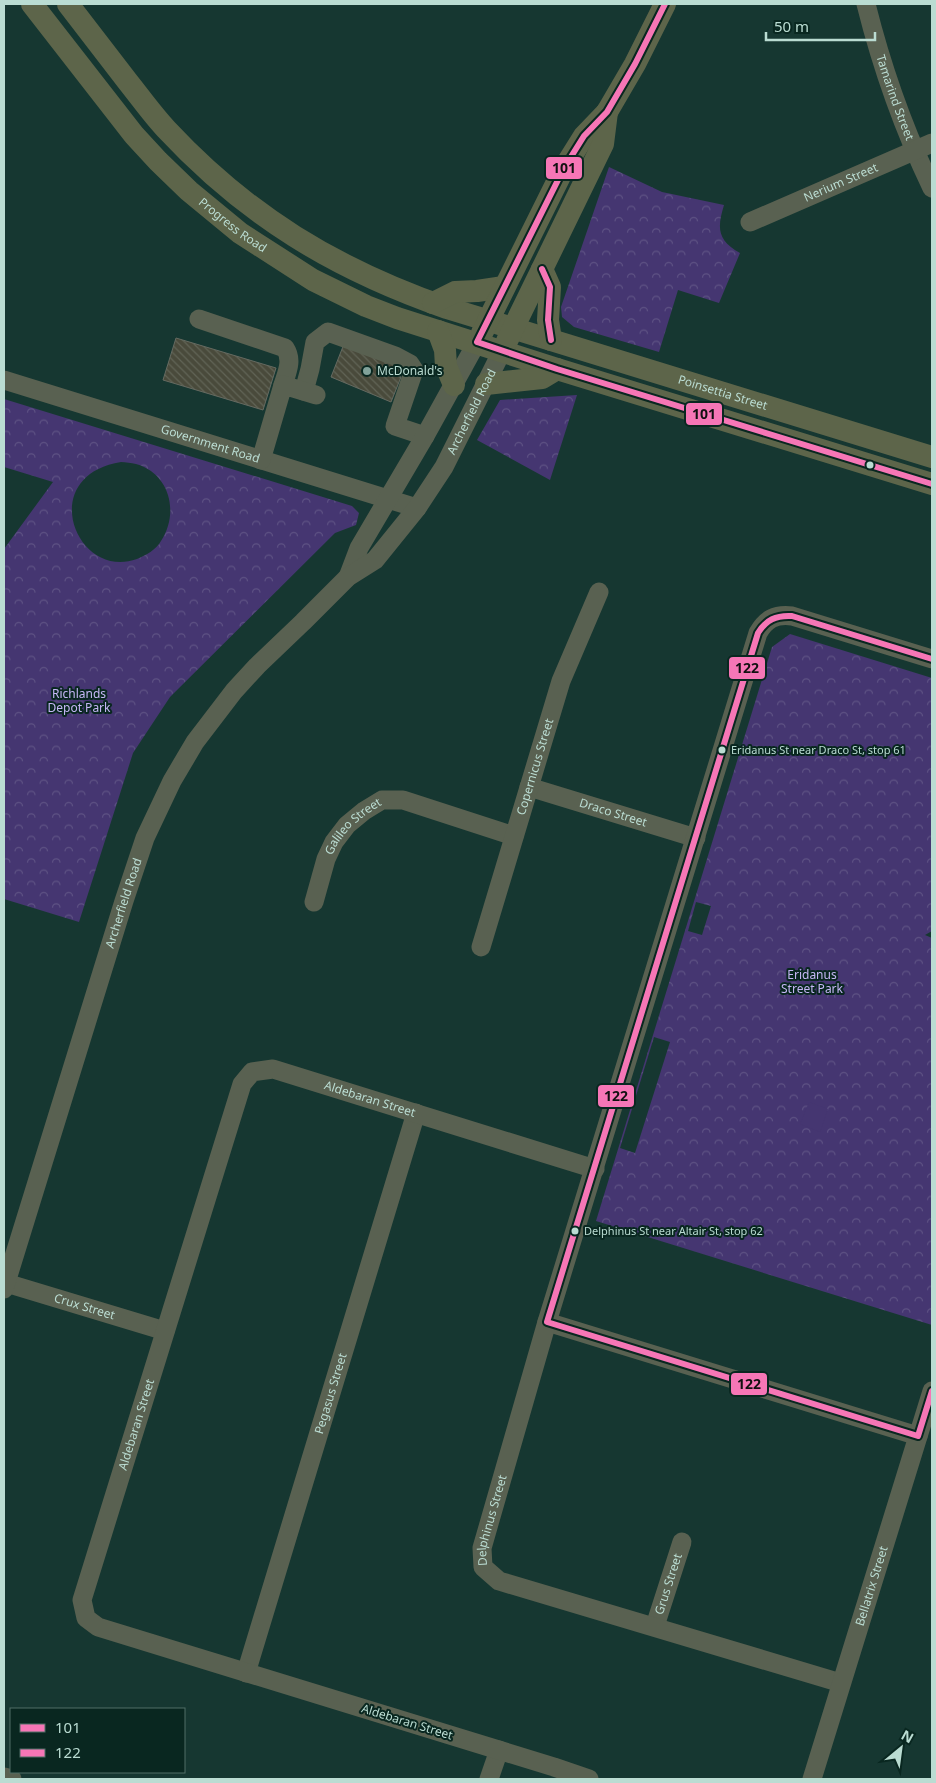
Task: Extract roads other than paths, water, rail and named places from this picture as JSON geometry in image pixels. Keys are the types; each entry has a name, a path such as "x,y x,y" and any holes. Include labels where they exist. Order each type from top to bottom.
{"main road":[{"name":"Progress Road","path":"32,4 134,135 189,191 225,221 262,248 321,284 366,306 397,318 502,351"},
{"name":"Progress Road","path":"68,4 165,127 227,188 272,223 320,252 369,277 433,303 513,328"},
{"name":"Archerfield Road","path":"477,342 564,168 584,136 607,112 635,64 665,4"},
{"name":"Archerfield Road","path":"502,351 603,144 607,112"},
{"path":"542,269 550,287 548,320 551,340"},
{"path":"433,303 455,292 504,287"},
{"name":"Poinsettia Street","path":"513,328 932,457"},
{"path":"438,331 445,350 446,366 454,385"},
{"name":"Poinsettia Street","path":"502,351 932,484"},
{"path":"486,384 542,378 557,369"}],"street":[{"name":"Tamarind Street","path":"866,4 888,85 914,151 932,188"},
{"name":"Nerium Street","path":"750,222 932,143"},
{"path":"199,319 285,348 290,354 290,362 261,460"},
{"path":"283,385 310,393 310,369 315,342 328,332 394,356 410,364 414,370 395,426 425,436"},
{"name":"Archerfield Road","path":"348,577 359,548 389,499 477,342"},
{"name":"Archerfield Road","path":"5,1286 124,901 145,838 172,781 195,742 234,691 348,577 375,560 417,508 444,467 502,351"},
{"name":"Government Road","path":"4,380 417,508"},
{"name":"Copernicus Street","path":"481,947 561,681 599,592"},
{"name":"Delphinus Street","path":"841,1683 498,1580 483,1566 482,1548 547,1322 758,633 768,620 782,615 792,616 932,659"},
{"name":"Draco Street","path":"529,787 696,838"},
{"name":"Galileo Street","path":"314,902 326,859 334,842 347,825 364,811 382,800 403,800 514,836"},
{"name":"Aldebaran Street","path":"588,1779 98,1627 86,1618 82,1600 242,1084 252,1072 273,1069 595,1169"},
{"name":"Pegasus Street","path":"246,1673 416,1113"},
{"name":"Crux Street","path":"5,1286 165,1331"},
{"path":"547,1322 918,1436"},
{"name":"Bellatrix Street","path":"812,1779 932,1391"},
{"name":"Grus Street","path":"655,1626 682,1542"},
{"path":"488,1779 498,1750"},
{"path":"4,1777 12,1779"}],"place":[{"name":"McDonald's","path":"367,371"},
{"name":"Eridanus St near Draco St, stop 61","path":"722,750"},
{"name":"Delphinus St near Altair St, stop 62","path":"575,1231"}],"park label":[{"name":"Richlands Depot Park","path":"79,701"},
{"name":"Eridanus Street Park","path":"812,982"}]}
